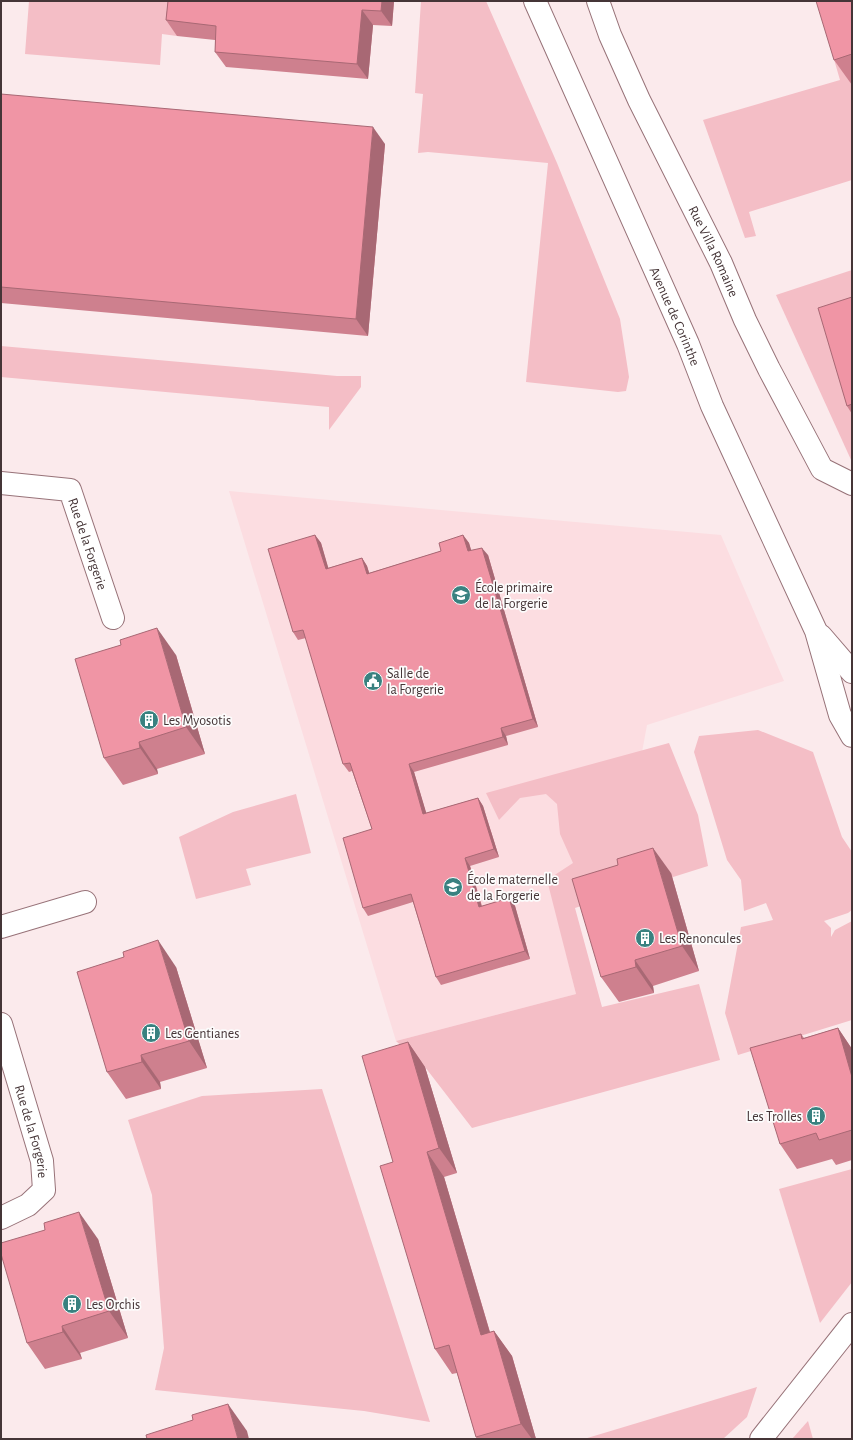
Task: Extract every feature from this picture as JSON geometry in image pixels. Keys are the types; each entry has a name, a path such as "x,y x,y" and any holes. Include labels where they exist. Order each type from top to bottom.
{"street":[{"name":"Avenue de Corinthe","path":"535,1 688,344 712,406 816,631"},
{"name":"Rue Villa Romaine","path":"598,1 610,35 639,100 721,263 745,320 822,469 852,484"},
{"name":"Rue de la Forgerie","path":"1,484 70,490 113,618"},
{"path":"816,631 852,672"},
{"path":"816,631 840,715 852,736"},
{"path":"1,927 85,902"},
{"name":"Rue de la Forgerie","path":"1,1024 42,1161 44,1190 28,1206 1,1218"},
{"path":"762,1439 852,1324"}],"shaded area":[{"path":"29,1 180,1 177,36 162,34 160,65 25,54"},
{"path":"421,1 486,1 557,163 620,319 629,377 626,391 618,392 526,382 548,163 428,152 418,153 423,94 415,93"},
{"path":"817,1 852,1 852,180 749,212 756,236 745,238 703,120 840,80"},
{"path":"852,270 852,462 776,295"},
{"path":"1,346 337,376 361,376 361,387 329,430 329,407 1,377"},
{"path":"229,491 721,535 784,681 647,725 624,850 548,880 576,994 396,1041"},
{"path":"758,730 813,752 842,837 852,852 852,910 848,913 824,921 831,928 831,937 835,930 852,921 852,1020 738,1055 725,1013 741,927 773,920 766,903 744,911 741,880 727,860 694,752 699,736"},
{"path":"669,743 698,815 708,866 575,908 602,1007 699,984 720,1060 472,1128 425,1067 396,1041 576,994 547,880 573,863 560,834 557,804 546,794 520,798 499,820 486,793"},
{"path":"296,794 311,853 246,869 251,885 196,899 179,837 233,812"},
{"path":"322,1089 430,1422 364,1411 155,1390 164,1348 152,1195 128,1120 202,1096"},
{"path":"852,1169 852,1282 820,1323 779,1189"},
{"path":"757,1387 747,1417 723,1439 584,1439"},
{"path":"808,1421 813,1439 792,1439"}],"building":[{"path":"168,1 382,1 381,11 362,10 357,64 215,52 216,26 166,20"},
{"path":"816,1 852,1 852,54 834,60"},
{"path":"1,94 373,127 356,319 1,287"},
{"path":"852,297 852,404 847,406 818,308"},
{"path":"315,535 326,569 362,558 367,574 441,551 439,543 463,535 468,551 482,548 533,719 501,728 503,737 409,764 423,814 478,798 494,849 465,858 479,907 509,898 525,951 436,977 411,894 363,908 343,838 372,829 350,763 343,764 303,630 293,632 268,549"},
{"name":"Les Myosotis","path":"157,628 186,727 139,742 140,748 104,758 75,659 121,645 120,640"},
{"name":"Les Renoncules","path":"653,848 682,946 635,960 636,967 601,977 572,879 618,865 617,859"},
{"name":"Les Gentianes","path":"158,940 189,1041 141,1055 142,1062 107,1072 77,972 124,957 123,952"},
{"name":"Les Trolles","path":"838,1028 852,1077 852,1130 819,1140 816,1133 780,1144 750,1048 801,1034 802,1039"},
{"path":"408,1042 439,1148 427,1152 481,1335 494,1331 521,1424 476,1437 449,1345 435,1349 380,1166 393,1162 362,1056"},
{"name":"Les Orchis","path":"79,1212 109,1311 62,1326 63,1332 27,1343 1,1254 1,1243 45,1230 44,1223"},
{"path":"228,1404 238,1439 147,1439 146,1435 193,1420 192,1415"}],"place":[{"name":"École primaire de la Forgerie","path":"461,595"},
{"name":"Salle de la Forgerie","path":"373,681"},
{"name":"Les Myosotis","path":"149,720"},
{"name":"École maternelle de la Forgerie","path":"453,887"},
{"name":"Les Renoncules","path":"645,938"},
{"name":"Les Gentianes","path":"151,1033"},
{"name":"Les Trolles","path":"816,1116"},
{"name":"Les Orchis","path":"72,1304"}]}
